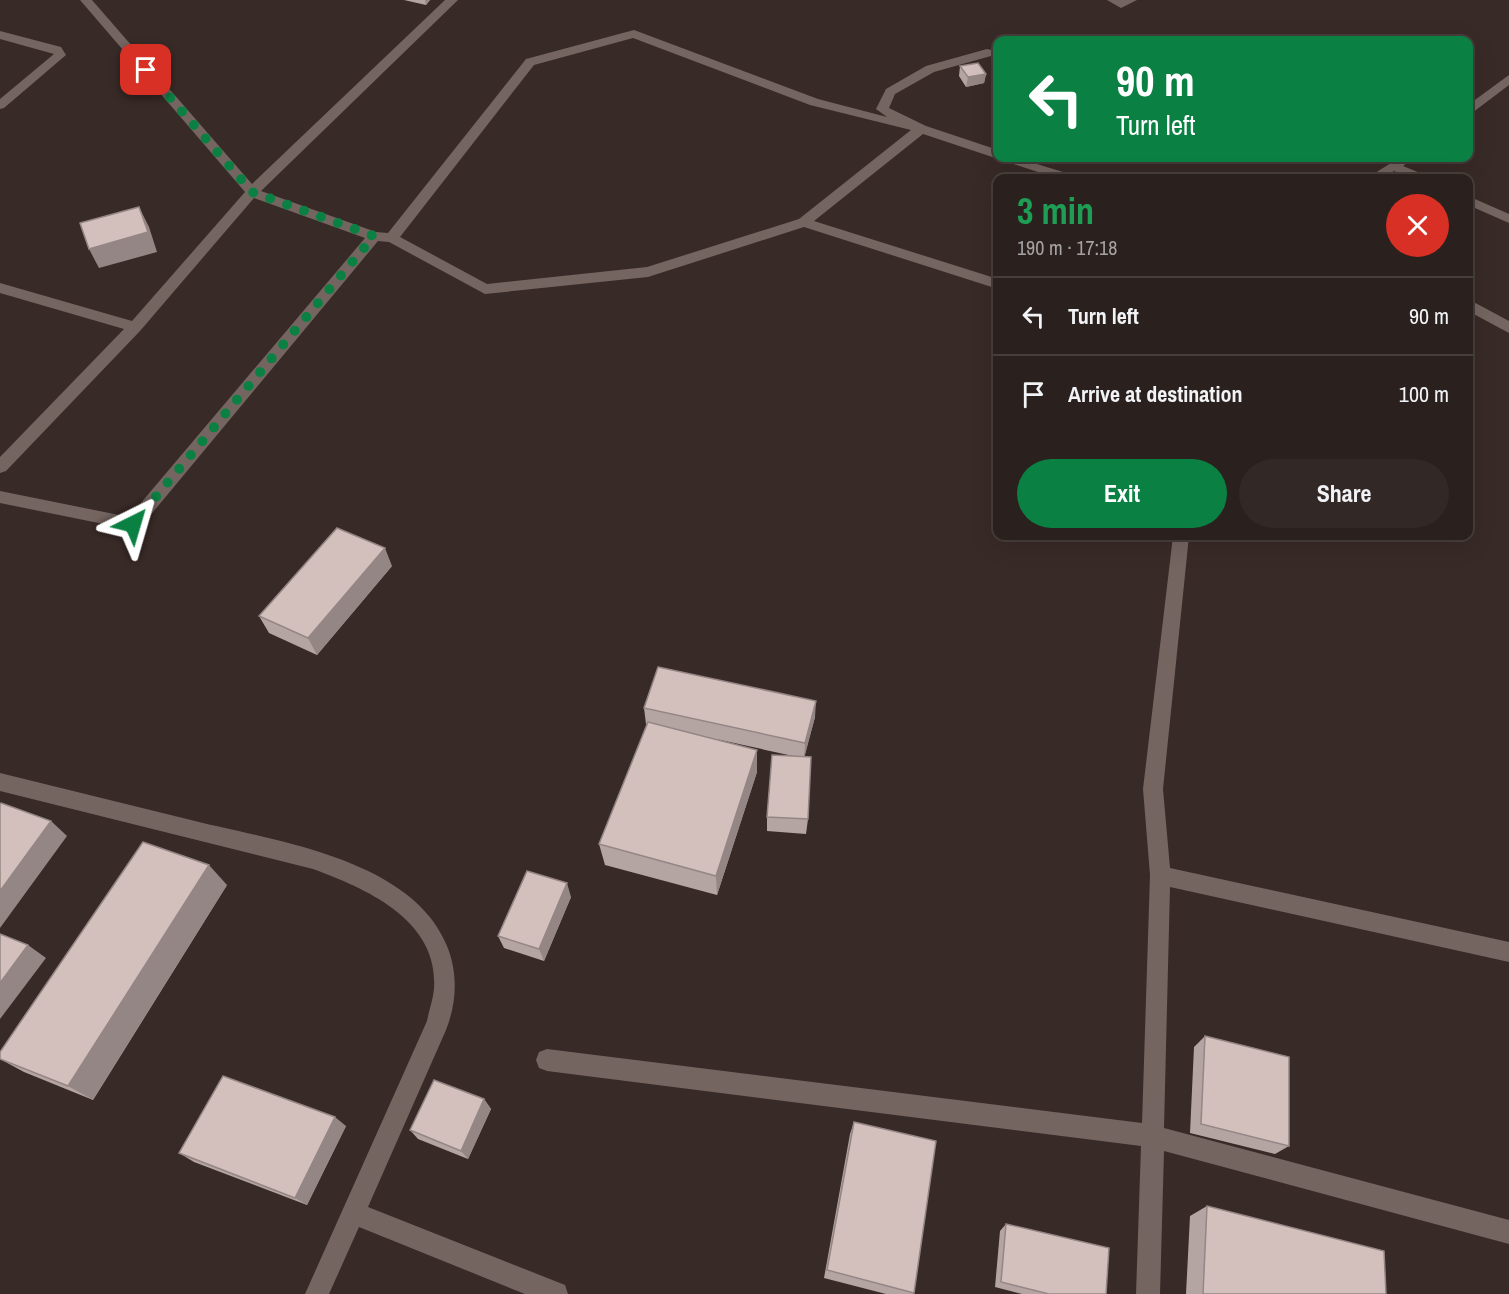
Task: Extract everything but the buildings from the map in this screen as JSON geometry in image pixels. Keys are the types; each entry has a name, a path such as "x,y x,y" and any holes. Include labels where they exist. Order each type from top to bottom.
{"street":[{"path":"86,0 252,192 374,236 392,238 485,289 648,272 804,222 921,129"},
{"path":"0,467 135,327 252,192 452,0"},
{"path":"1113,0 1121,5 1131,0"},
{"path":"392,238 530,62 634,34 814,102 921,129 993,153"},
{"path":"0,35 57,50 60,55 0,105"},
{"path":"921,129 882,109 890,92 930,69 987,53"},
{"path":"1473,108 1509,79"},
{"path":"1018,162 1055,174"},
{"path":"1382,174 1402,162"},
{"path":"1395,167 1411,174"},
{"path":"1473,202 1509,219"},
{"path":"804,222 993,282"},
{"path":"0,497 133,524 374,236"},
{"path":"0,288 135,327"},
{"path":"1473,307 1509,328"},
{"path":"1148,1294 1160,875 1153,789 1181,540"},
{"path":"0,782 313,860 391,893 421,918 442,953 445,987 438,1022 317,1294"},
{"path":"1160,875 1509,952"},
{"path":"547,1060 1152,1137 1509,1232"},
{"path":"353,1213 556,1294"}],"route":[{"path":"133,524 374,236 252,192 146,70"}]}
